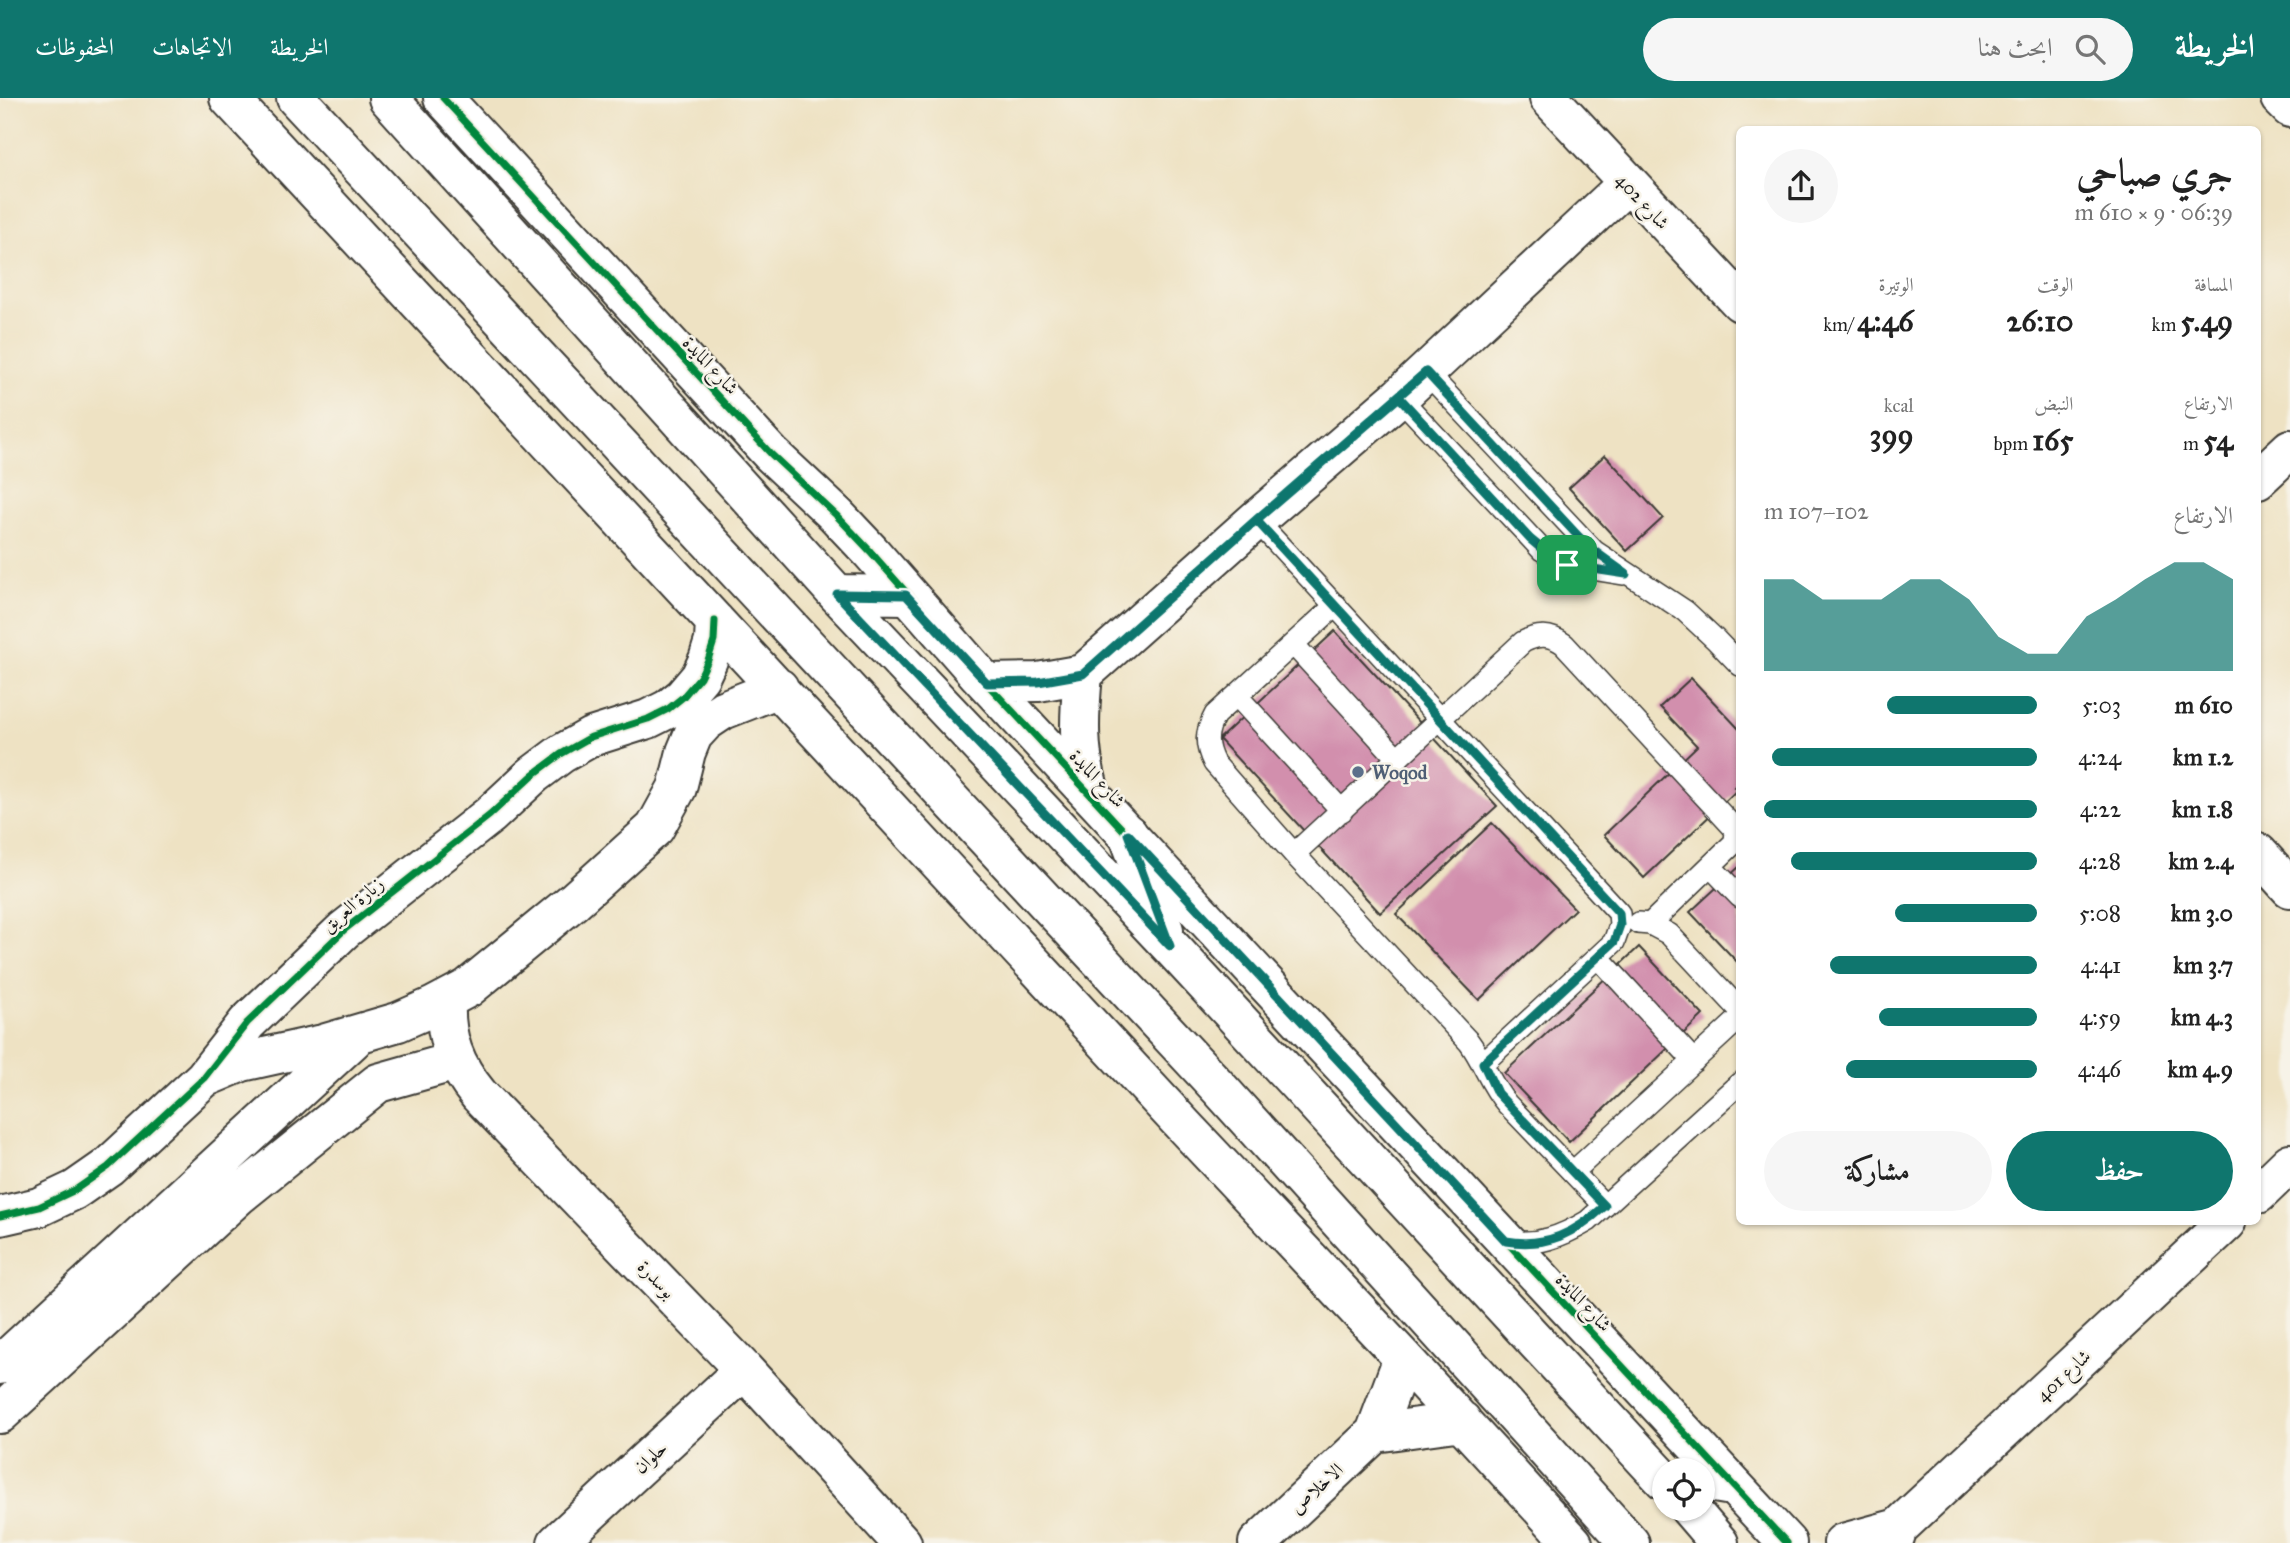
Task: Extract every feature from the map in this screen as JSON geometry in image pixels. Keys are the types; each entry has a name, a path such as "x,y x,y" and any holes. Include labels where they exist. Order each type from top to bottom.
{"street":[{"path":"229,98 1573,1543"},
{"path":"296,98 1220,1089 1630,1543"},
{"path":"388,98 837,594 1170,946 1652,1465"},
{"name":"شارع المايدة","path":"443,98 771,454 853,533 987,683 1506,1241 1717,1484 1787,1543"},
{"name":"شارع 402","path":"1549,98 1736,298"},
{"path":"2280,98 2290,108"},
{"path":"987,683 1038,682 1083,674 1413,384 1627,184"},
{"path":"2261,476 2290,449"},
{"path":"837,594 906,595"},
{"name":"زبارة العريق","path":"204,1078 242,1062 323,1044 398,1022 446,1000 468,988 500,964 575,901 655,828 677,788 693,734 700,677 708,660 715,621"},
{"path":"1083,674 1079,740 1082,765 1091,794"},
{"name":"زبارة العريق","path":"0,1216 39,1208 75,1190 108,1167 204,1078 255,1014 344,930 490,815 533,775 561,754 591,737 648,719 668,709 723,710 779,688"},
{"path":"1128,834 1170,946"},
{"path":"2261,856 2290,888"},
{"name":"بوسدرة","path":"446,1000 445,1021 449,1042 456,1061 479,1095 744,1370 902,1543"},
{"path":"0,1364 361,1032"},
{"path":"0,1414 238,1196 378,1083 456,1061"},
{"path":"2261,1191 2290,1163"},
{"name":"شارع 401","path":"1843,1543 1895,1535 2224,1225"},
{"name":"الاخلاص","path":"1258,1543 1375,1433 1403,1358"},
{"name":"حلوان","path":"557,1543 744,1370"},
{"path":"1375,1433 1462,1422"},
{"path":"1700,1521 1718,1543"}],"lane":[{"path":"1413,384 1594,551 1685,611 1736,662"},
{"path":"1413,384 1542,550 1567,565 1626,574"},
{"path":"1256,520 1619,913 1620,925 1614,942 1483,1063"},
{"path":"1336,605 1215,715 1209,726 1208,751 1214,763 1294,855 1469,1042 1483,1063 1497,1093 1605,1206"},
{"path":"1294,855 1523,642 1534,636 1546,635 1564,643 1736,831 1735,842 1650,924"},
{"path":"1293,644 1398,759"},
{"path":"1237,696 1342,811"},
{"path":"1710,866 1736,893"},
{"path":"1620,925 1650,924 1669,934 1736,1006"},
{"path":"1598,957 1694,1060"},
{"path":"1573,1172 1736,1022"},
{"path":"1506,1241 1525,1244 1548,1240 1569,1233 1588,1221 1736,1087"}],"building":[{"path":"1605,455 1663,518 1627,551 1569,488"},
{"name":"Woqod","path":"1335,631 1497,806 1380,913 1219,739"},
{"path":"1691,678 1736,726 1736,791 1644,878 1604,835 1697,746 1660,707"},
{"path":"1492,823 1575,909 1479,1000 1396,914"},
{"path":"1736,870 1736,961 1690,912"},
{"path":"1639,947 1703,1015 1569,1142 1504,1073"}],"cycle path":[{"path":"443,98 771,454 870,551 977,673 1787,1543"},
{"path":"0,1216 39,1207 75,1190 108,1167 204,1078 247,1023 344,930 490,815 533,775 561,754 591,737 648,719 668,709 683,697 700,677 708,660 714,641 715,621"}],"place":[{"name":"Woqod","path":"1358,772"}],"route":[{"path":"1567,565 1554,559 1530,539 1399,397 1256,520 1083,674 1038,682 987,683 906,595 837,594 1170,946 1128,834 1506,1241 1525,1244 1569,1233 1605,1206 1497,1093 1483,1063 1614,942 1619,933 1619,913 1256,520 1426,372 1579,537 1626,574 1567,565"}]}
